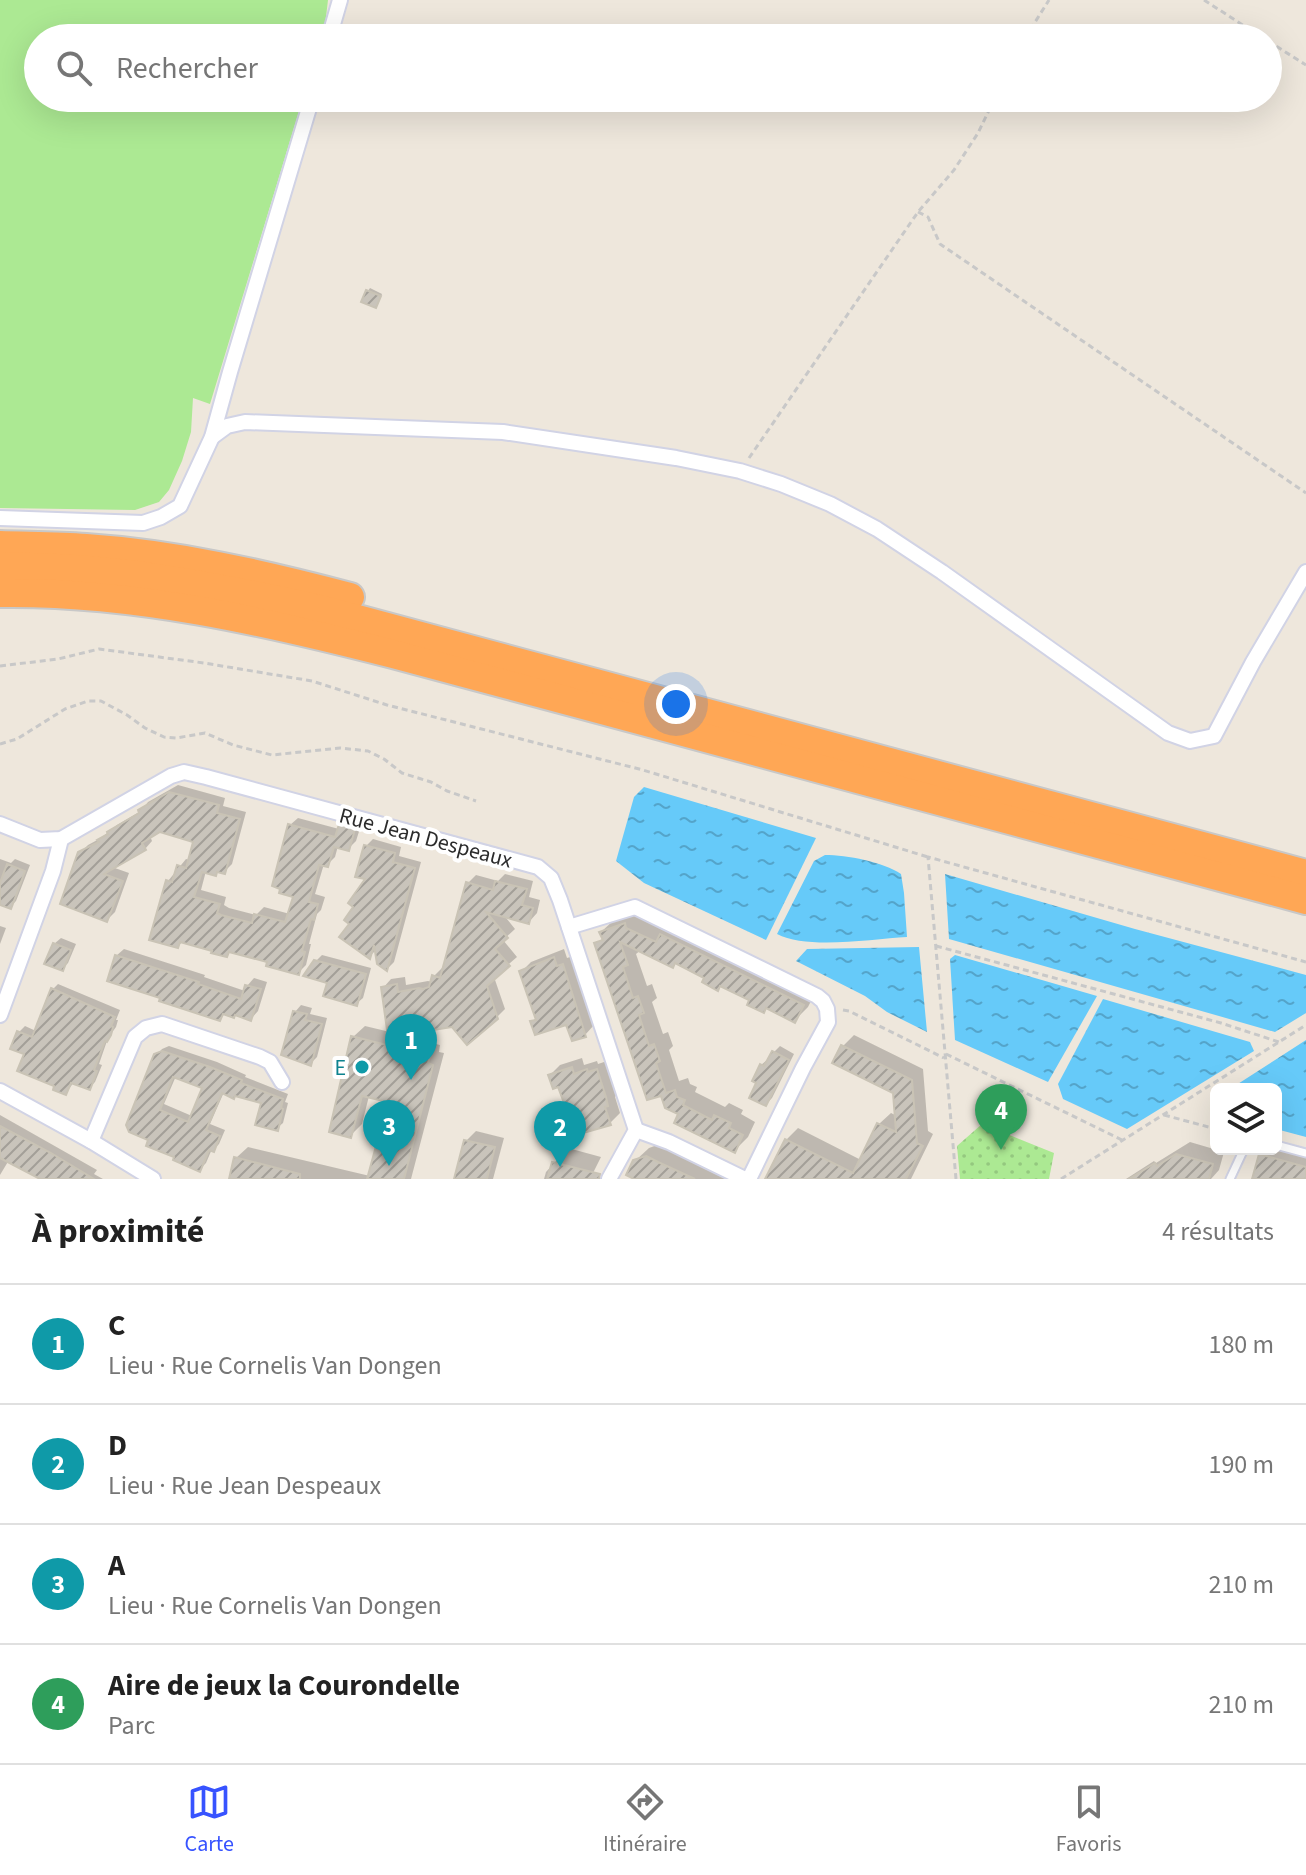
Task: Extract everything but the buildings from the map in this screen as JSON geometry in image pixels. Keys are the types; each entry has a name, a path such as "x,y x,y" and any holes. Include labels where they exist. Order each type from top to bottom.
{"highway":[{"path":"0,545 133,553 277,578 366,601 551,657 615,687"},
{"path":"0,567 61,568 186,582 254,594 382,624 1306,874"},
{"path":"0,593 143,602 308,633 1306,900"}],"street":[{"path":"333,24 340,0"},
{"path":"0,518 143,523 180,506 212,437 308,112"},
{"path":"212,437 227,426 245,422 503,432 676,458 740,471 830,504 877,529 1168,733 1190,741 1214,736 1306,572"},
{"name":"Rue Jean Despeaux","path":"61,839 171,776 184,772 538,867 551,878 636,1130"},
{"path":"0,824 40,840 61,839 53,871 0,1015"},
{"path":"569,927 635,907 817,996 827,1009 828,1022 747,1179 636,1130 609,1179"},
{"path":"91,1141 135,1037 146,1028 162,1024 260,1057 270,1062 282,1082"},
{"path":"0,1091 153,1179"}],"lane":[{"path":"1282,1147 1306,1153"},
{"path":"1230,1179 1241,1155"}],"path":[{"path":"1034,24 1049,0"},
{"path":"1204,0 1241,24"},
{"path":"1282,50 1306,65"},
{"path":"740,471 918,212 954,170 988,112"},
{"path":"918,212 928,217 940,244 1306,493"},
{"path":"0,666 58,659 99,649 312,681 387,705 643,770 928,857 1306,962"},
{"path":"0,744 17,739 65,709 88,701 101,701 164,737 205,733 233,745 272,755 340,748 368,751 402,773 476,801"},
{"path":"928,857 956,1179"},
{"path":"936,946 1221,1023 1279,1042"},
{"path":"827,1009 849,1011 1123,1140"},
{"path":"1061,1179 1306,1025"},
{"path":"1164,1115 1210,1127"}],"green space":[{"path":"0,0 328,0 325,24 24,24 24,112 299,112 210,404 193,398 191,432 169,490 159,502 135,510 0,508"},
{"path":"982,1124 1054,1153 1049,1179 960,1179 957,1146"}],"water":[{"path":"644,787 816,838 766,940 644,883 616,861 634,797"},
{"path":"825,855 864,860 901,874 907,937 822,943 777,934 814,861"},
{"path":"945,874 1306,975 1306,1013 1275,1032 949,939"},
{"path":"919,947 927,1032 796,961 807,949"},
{"path":"955,955 1097,996 1048,1082 955,1040 950,959"},
{"path":"1103,999 1250,1042 1254,1051 1127,1129 1063,1099 1058,1084"},
{"path":"1306,1040 1306,1137 1282,1131 1282,1083 1239,1083"}],"place":[{"name":"E","path":"362,1067"},
{"name":"C","path":"411,1080"},
{"name":"Aire de jeux la Courondelle","path":"1001,1150"},
{"name":"A","path":"389,1166"},
{"name":"D","path":"560,1167"}]}
